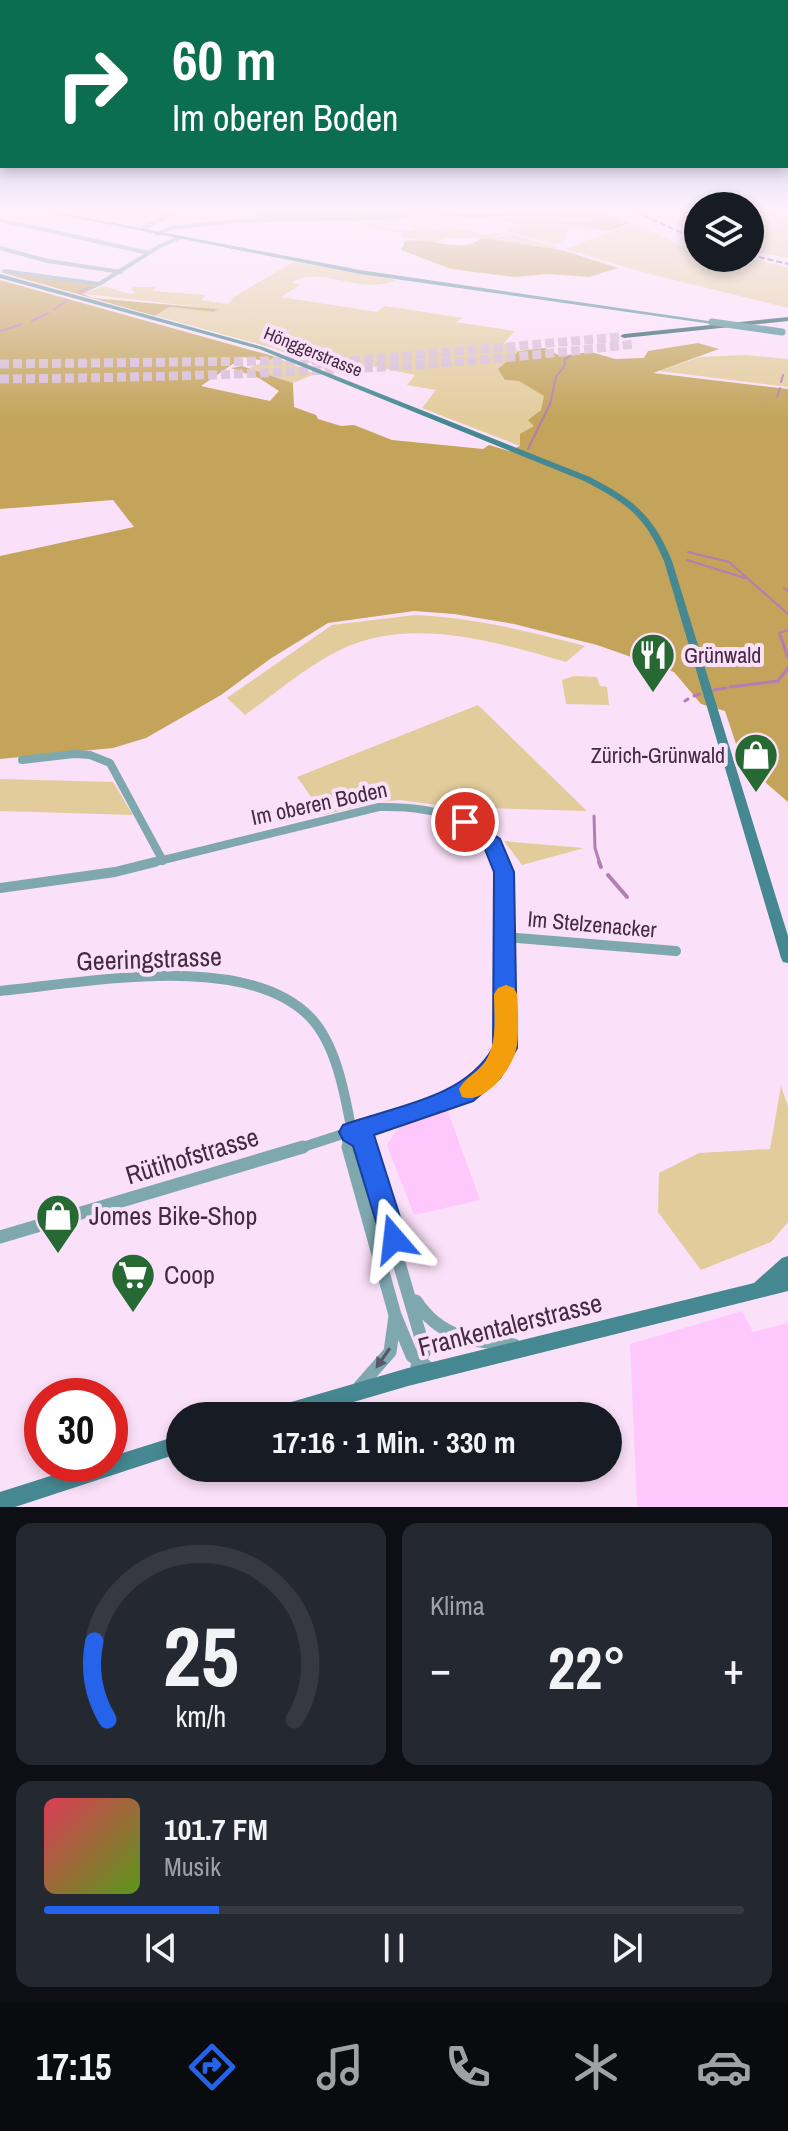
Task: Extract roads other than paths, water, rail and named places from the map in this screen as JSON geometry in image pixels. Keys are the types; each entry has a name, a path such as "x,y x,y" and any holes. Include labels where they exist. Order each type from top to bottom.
{"highway":[{"path":"624,336 788,321"},
{"path":"634,344 788,321"}],"main road":[{"name":"Hönggerstrasse","path":"17,278 261,348 516,450 612,491 635,507 655,530 668,561 788,958"},
{"path":"405,278 785,333"},
{"name":"Frankentalerstrasse","path":"323,1402 420,1370 530,1347 760,1288 788,1264"},
{"path":"760,1288 788,1286"},
{"path":"0,1502 166,1449"}],"street":[{"path":"44,278 99,284 109,278"},
{"path":"22,760 74,754 90,755 110,763 163,861"},
{"name":"Im oberen Boden","path":"0,888 75,880 379,807 426,809 465,822 493,844 504,872 505,1048 492,1071 465,1094 352,1132"},
{"name":"Im Stelzenacker","path":"505,937 676,951"},
{"name":"Geeringstrasse","path":"0,991 189,977 241,980 266,988 294,1003 311,1018 326,1046 352,1132"},
{"name":"Geeringstrasse","path":"352,1132 359,1134 368,1152 408,1287 424,1353 420,1370"},
{"name":"Geeringstrasse","path":"352,1132 347,1138 348,1147 395,1315 420,1370"},
{"name":"Rütihofstrasse","path":"0,1237 352,1132"},
{"name":"Geeringstrasse","path":"408,1287 422,1312 446,1334 460,1340 530,1347"},
{"name":"Geeringstrasse","path":"354,1393 390,1352 395,1315"}],"waterway":[{"path":"79,293 90,287"},
{"path":"54,310 67,300"},
{"path":"32,321 48,313"},
{"path":"0,331 22,324"},
{"path":"528,449 550,404 556,377 565,365 564,360 570,356"},
{"path":"781,382 783,375"},
{"path":"777,397 780,388"},
{"path":"688,552 729,562 788,614"},
{"path":"687,560 745,578"},
{"path":"784,588 788,591"},
{"path":"781,639 779,633 788,630"},
{"path":"781,637 788,658"},
{"path":"730,687 778,681 788,668"},
{"path":"714,690 726,688"},
{"path":"694,696 700,694"},
{"path":"594,816 595,848 600,864"},
{"path":"599,862 601,867"},
{"path":"608,875 627,897"}],"tunnel":[{"path":"0,364 359,360 619,337"},
{"path":"0,379 397,366 634,344"}],"place":[{"name":"Grünwald","path":"653,694"},
{"name":"Zürich-Grünwald","path":"756,794"},
{"name":"Jomes Bike-Shop","path":"58,1255"},
{"name":"Coop","path":"133,1314"}]}
